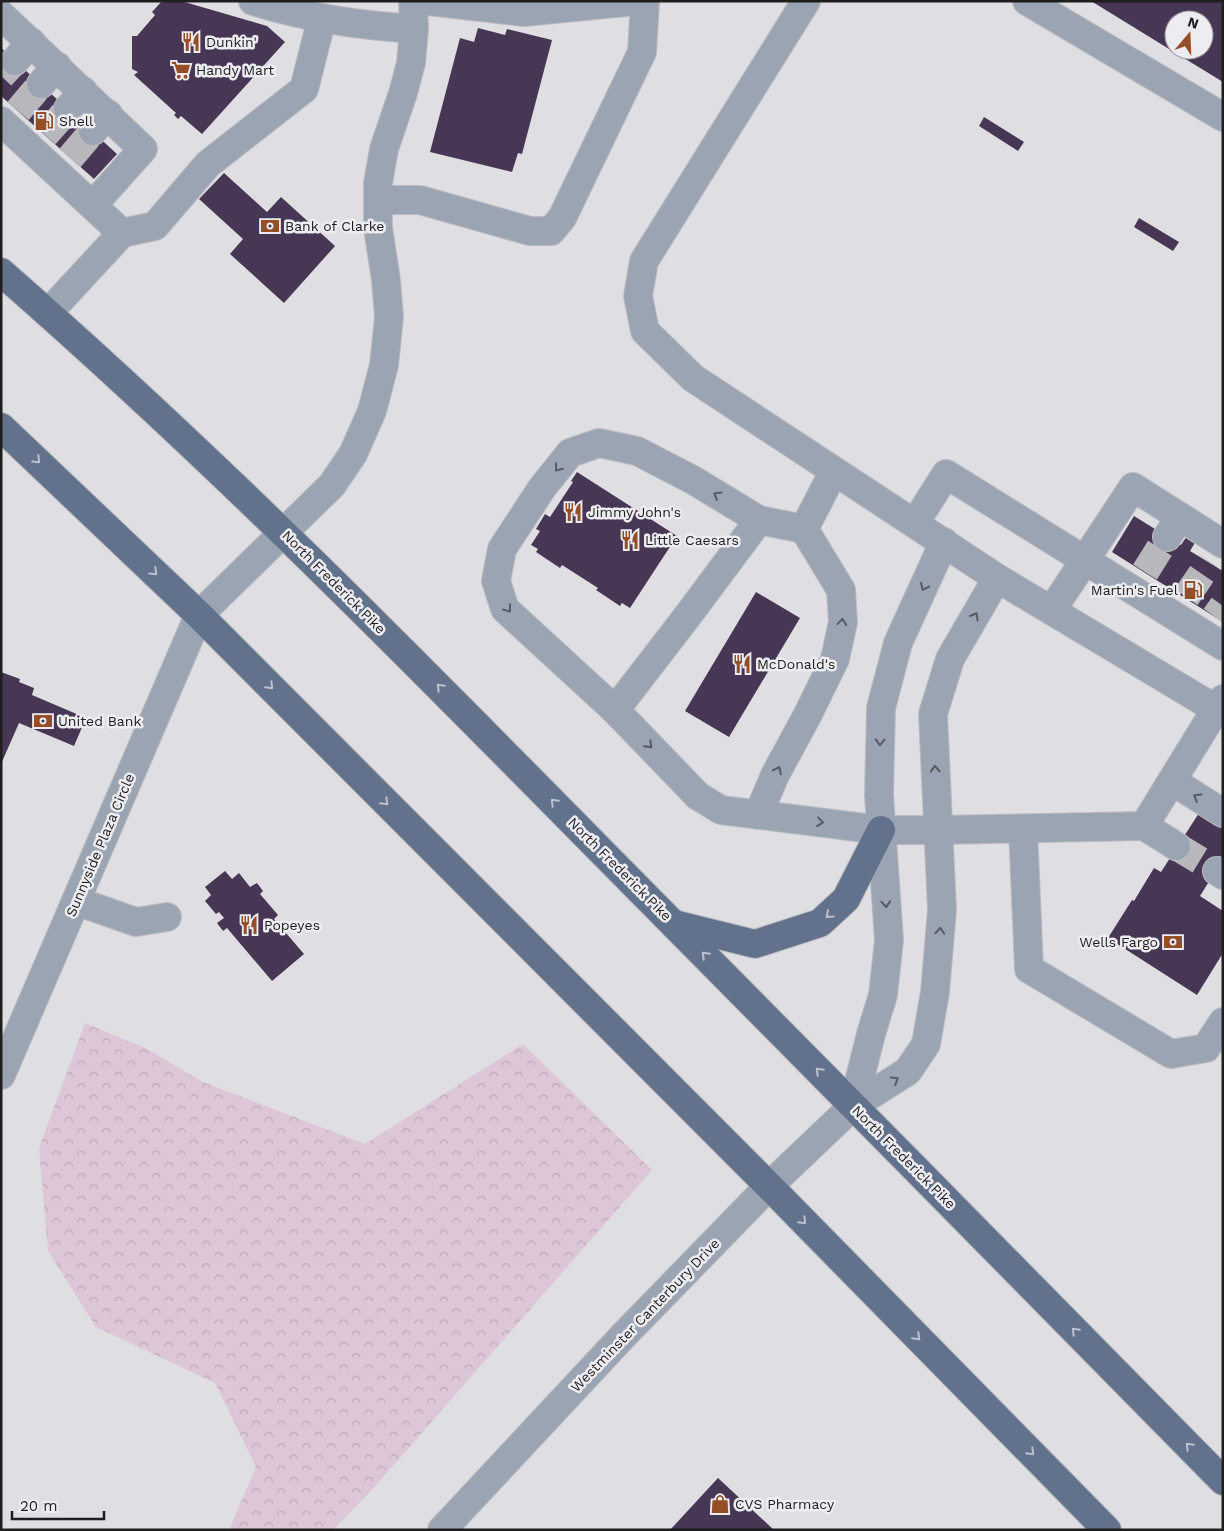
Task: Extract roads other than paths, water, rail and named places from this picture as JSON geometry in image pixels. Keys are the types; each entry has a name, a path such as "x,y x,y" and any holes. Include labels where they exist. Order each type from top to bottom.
{"main road":[{"name":"North Frederick Pike","path":"1,272 48,313 284,532 674,924 1223,1481"},
{"path":"1,427 199,615 768,1186 1107,1530"},
{"path":"674,924 755,944 820,923 846,899 881,830"}],"street":[{"path":"253,1 291,13 365,25 414,29"},
{"path":"199,615 332,485 353,454 372,410 384,365 389,317 386,280 378,228 378,183 384,149 403,94 411,63 414,29 413,1"},
{"path":"428,1 524,12 546,6 636,1"},
{"path":"378,200 420,200 530,231 551,231 562,218 642,52 645,1"},
{"path":"806,1 644,261 638,296 645,331 693,378 997,578 1221,707 1144,826"},
{"path":"1027,1 1223,118"},
{"path":"1,14 23,52 100,123 143,149 93,205"},
{"path":"48,313 122,233 155,226 208,164 304,90 322,18"},
{"path":"9,119 64,166 93,205 122,233"},
{"path":"758,815 775,775 835,659 843,622 841,590 804,528 759,520 693,480 637,451 599,443 570,453 542,488 502,549 496,581 505,609 615,710 698,796 720,810 758,815 881,830 1144,826 1176,846"},
{"path":"804,528 834,471"},
{"path":"915,523 946,474 1085,560 1139,580 1180,606 1214,633"},
{"path":"1052,610 1133,488 1173,527 1218,550"},
{"path":"615,710 690,614 759,520"},
{"path":"854,1106 871,1034 883,995 889,940 879,795 881,708 898,643 944,542"},
{"name":"Westminster Canterbury Drive","path":"442,1530 624,1335 768,1186 854,1106 908,1071 926,1044 936,992 942,910 933,714 950,659 997,578"},
{"name":"Sunnyside Plaza Circle","path":"1,1075 199,615"},
{"path":"1172,781 1223,813"},
{"path":"1023,829 1029,968 1171,1054 1206,1048 1223,1022"},
{"path":"76,901 136,922 167,918"}],"tunnel":[{"path":"1,76 15,61"},
{"path":"18,111 41,84"},
{"path":"45,135 68,109"},
{"path":"70,158 93,131"},
{"path":"1145,572 1167,537"},
{"path":"1186,597 1210,562"},
{"path":"1215,617 1223,606"},
{"path":"1176,846 1217,871"}],"place":[{"name":"Dunkin'","path":"191,42"},
{"name":"Handy Mart","path":"181,70"},
{"name":"Shell","path":"44,121"},
{"name":"Bank of Clarke","path":"270,226"},
{"name":"Jimmy John's","path":"573,512"},
{"name":"Little Caesars","path":"630,540"},
{"name":"Martin's Fuel","path":"1193,590"},
{"name":"McDonald's","path":"742,664"},
{"name":"United Bank","path":"43,721"},
{"name":"Popeyes","path":"249,925"},
{"name":"Wells Fargo","path":"1173,942"},
{"name":"CVS Pharmacy","path":"720,1504"}]}
